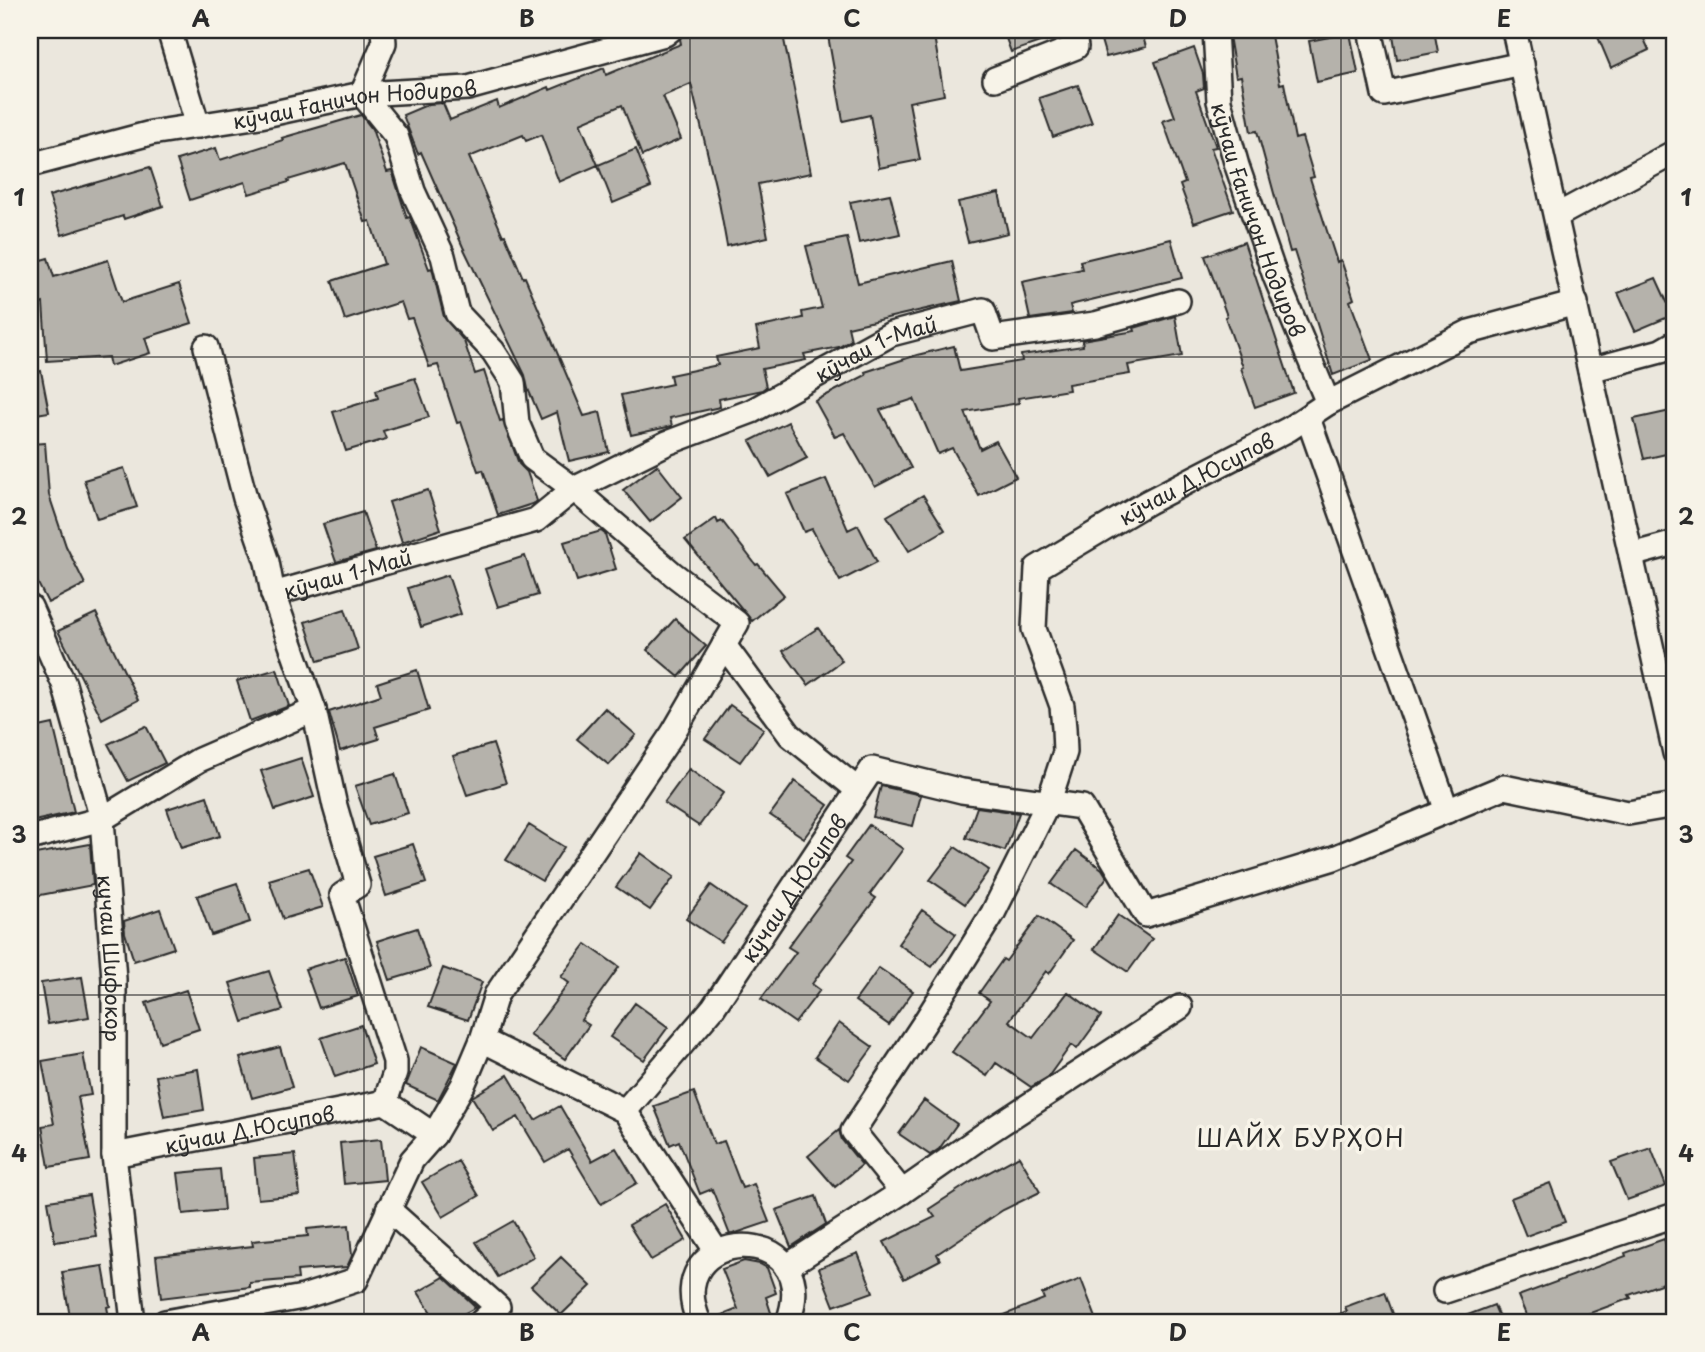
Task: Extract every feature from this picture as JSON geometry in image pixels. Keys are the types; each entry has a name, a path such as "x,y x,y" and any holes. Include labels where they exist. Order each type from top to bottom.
{"street":[{"path":"169,30 198,126"},
{"path":"165,1322 303,1297 356,1280 412,1160 434,1135 463,1085 482,1040 496,995 673,733 737,623 673,574 574,489 531,458 517,423 513,382 493,351 457,313 443,256 413,191 396,136 362,93 384,43 383,30"},
{"name":"кӯчаи Ғаниҷон Нодиров","path":"31,164 151,133 260,116 362,93 468,88 665,34 670,30"},
{"path":"995,79 1076,47 1073,30"},
{"name":"кӯчаи Ғаниҷон Нодиров","path":"1217,30 1219,100 1237,166 1275,276 1328,403"},
{"path":"1370,30 1384,94 1521,64"},
{"path":"1517,31 1521,64 1675,753"},
{"path":"1556,216 1675,152"},
{"name":"кӯчаи 1-Май","path":"273,594 536,520 574,489 667,443 752,411 891,334 983,310 993,338 1095,324 1178,301"},
{"name":"кӯчаи Д.Юсупов","path":"902,1192 853,1131 925,1023 993,913 1049,801 1065,752 1062,706 1034,629 1037,568 1148,502 1308,418 1328,403 1469,332 1576,303"},
{"path":"1590,370 1661,351 1675,343"},
{"path":"206,347 245,498 267,562 273,594 314,710 335,806 358,885 342,895 395,1060 395,1073 385,1102 434,1135"},
{"path":"1308,418 1447,811"},
{"path":"1631,555 1675,543"},
{"name":"кучаи Шифокор","path":"30,607 64,684 102,819 114,979 114,1155 133,1322"},
{"path":"724,645 790,735 858,790"},
{"path":"30,838 102,819 199,760 314,710"},
{"name":"кӯчаи Д.Юсупов","path":"625,1111 713,1008 872,769 962,791 1049,801"},
{"path":"1049,801 1082,807 1146,915 1335,858 1504,787 1628,813 1675,805"},
{"path":"786,1267 1180,1007"},
{"path":"482,1040 625,1111 717,1252"},
{"name":"кӯчаи Д.Юсупов","path":"114,1155 385,1102"},
{"path":"388,1209 498,1307 481,1322"},
{"path":"1445,1292 1675,1215"},
{"path":"699,1322 692,1307 693,1285 701,1266 717,1252 735,1245 754,1246 772,1254 786,1267 794,1285 794,1304 788,1322"}],"building":[{"path":"782,30 811,173 758,184 768,237 727,246 691,84 663,96 681,139 642,156 622,105 580,123 598,165 559,182 541,135 526,141 523,135 469,157 503,236 505,235 523,278 525,277 584,416 600,412 609,452 569,461 557,412 541,419 525,375 421,152 418,154 403,115 429,104 443,103 450,120 497,101 499,108 604,68 606,75 681,44 683,32"},
{"path":"827,30 933,30 944,95 909,102 920,160 879,168 870,115 843,121"},
{"path":"1003,30 1059,30 1060,35 1011,52"},
{"path":"1098,30 1141,30 1146,47 1106,57"},
{"path":"1270,30 1280,84 1284,83 1295,139 1302,137 1314,177 1310,178 1337,262 1341,260 1354,299 1350,301 1372,360 1333,375 1294,251 1290,252 1257,131 1251,132 1241,76 1236,77 1229,36"},
{"path":"1392,30 1434,30 1438,52 1397,60"},
{"path":"1595,30 1640,30 1649,50 1611,68"},
{"path":"1350,33 1358,73 1317,82 1309,41"},
{"path":"1194,48 1203,74 1204,88 1196,91 1216,147 1211,148 1233,210 1194,223 1180,185 1185,183 1163,121 1175,117 1155,62"},
{"path":"1078,85 1092,123 1053,137 1039,98"},
{"path":"361,115 372,129 387,172 392,171 407,218 410,217 429,269 432,268 444,317 464,341 475,374 484,371 500,421 503,420 519,464 527,472 537,501 535,503 498,515 483,470 478,471 461,422 457,423 438,365 429,367 412,318 407,319 401,302 345,320 332,281 384,264 370,221 365,222 345,163 249,194 245,182 190,200 177,160 216,148 220,160 283,140 282,138"},
{"path":"636,149 651,187 613,203 598,165"},
{"path":"150,167 163,206 62,235 49,196"},
{"path":"999,193 1008,233 968,242 958,202"},
{"path":"890,194 900,234 859,243 850,202"},
{"path":"847,238 858,283 952,261 961,301 848,327 851,340 839,347 804,354 806,360 762,369 766,387 762,390 719,399 720,407 670,418 672,426 631,435 621,395 672,384 670,375 718,365 716,357 760,348 756,328 803,318 802,312 822,308 806,246"},
{"path":"1171,239 1182,278 1070,305 1072,313 1030,319 1022,282 1082,269 1080,261"},
{"path":"1244,242 1294,393 1255,407 1205,256"},
{"path":"48,258 54,277 108,260 122,302 179,284 192,323 145,338 150,353 110,366 108,357 47,361 43,303 30,307 30,263"},
{"path":"1656,278 1673,315 1635,331 1618,293"},
{"path":"1175,316 1182,356 1128,365 1130,374 1068,384 1069,390 1018,398 1019,403 965,412 980,449 996,441 1016,477 979,496 952,448 938,454 914,399 880,410 911,468 875,487 844,433 835,437 815,401 866,375 865,372 954,346 960,371 1022,361 1021,355 1083,346 1082,340 1135,331 1134,328"},
{"path":"41,371 49,412 30,415 30,373"},
{"path":"415,378 429,417 383,431 386,439 346,451 333,412 378,398 376,390"},
{"path":"1675,410 1675,452 1644,459 1634,419"},
{"path":"788,422 807,458 770,477 750,441"},
{"path":"45,443 49,495 66,546 85,584 48,603 30,568 30,444"},
{"path":"657,465 682,497 650,522 623,490"},
{"path":"124,468 137,507 97,519 84,480"},
{"path":"826,479 848,530 858,525 877,562 840,581 812,529 804,532 787,494"},
{"path":"428,490 441,529 402,542 389,502"},
{"path":"923,495 945,530 909,551 887,516"},
{"path":"363,512 376,551 336,562 323,524"},
{"path":"716,518 718,523 722,521 756,565 758,564 784,595 752,621 685,540"},
{"path":"601,531 605,534 616,569 577,581 564,542"},
{"path":"525,556 538,595 498,607 485,569"},
{"path":"448,575 461,614 421,627 408,588"},
{"path":"345,609 358,649 318,661 305,622"},
{"path":"96,613 138,700 102,719 58,631"},
{"path":"675,619 706,646 679,677 647,650"},
{"path":"818,628 842,661 808,685 783,651"},
{"path":"277,669 289,706 250,721 237,681"},
{"path":"417,670 429,710 375,727 379,739 340,751 329,712 381,695 377,683"},
{"path":"730,705 764,729 740,762 705,739"},
{"path":"605,708 636,735 609,765 577,739"},
{"path":"53,724 74,812 34,821 30,802 30,729"},
{"path":"146,726 165,763 128,781 108,744"},
{"path":"493,744 506,783 467,795 453,756"},
{"path":"301,758 314,797 275,810 261,771"},
{"path":"689,769 723,793 699,826 664,803"},
{"path":"395,774 408,813 369,825 355,786"},
{"path":"795,781 828,805 804,838 770,815"},
{"path":"881,786 921,795 913,826 873,817"},
{"path":"207,796 220,836 181,848 167,809"},
{"path":"977,807 1019,813 1005,851 966,838"},
{"path":"529,825 564,847 542,881 506,860"},
{"path":"869,825 903,849 870,894 876,898 812,984 820,990 795,1023 761,999 796,952 788,947 851,862 845,858"},
{"path":"90,844 93,885 30,897 30,855"},
{"path":"413,844 426,883 386,896 373,856"},
{"path":"955,847 989,870 965,904 930,880"},
{"path":"1076,850 1102,869 1107,877 1085,907 1051,884"},
{"path":"641,853 674,877 650,910 616,887"},
{"path":"309,868 323,907 283,919 269,880"},
{"path":"237,883 250,922 211,935 197,896"},
{"path":"711,885 745,909 721,942 686,919"},
{"path":"160,909 174,948 134,961 124,921"},
{"path":"922,910 956,934 932,967 898,944"},
{"path":"1118,915 1152,939 1128,972 1094,949"},
{"path":"1039,916 1073,940 1049,974 1046,971 1009,1021 1033,1038 1068,992 1101,1016 1077,1049 1071,1045 1048,1077 1031,1087 996,1063 987,1076 952,1052 990,1001 979,993"},
{"path":"417,928 430,968 390,980 377,941"},
{"path":"586,944 619,967 581,1020 589,1025 565,1059 530,1035 569,983 561,977"},
{"path":"345,957 358,996 319,1008 305,969"},
{"path":"443,968 482,982 468,1020 428,1007"},
{"path":"879,968 913,991 889,1025 855,1001"},
{"path":"269,971 283,1010 243,1022 230,983"},
{"path":"82,977 89,1017 48,1024 41,983"},
{"path":"186,990 199,1029 160,1042 146,1003"},
{"path":"635,1003 668,1027 644,1060 610,1037"},
{"path":"839,1023 873,1047 849,1080 815,1057"},
{"path":"361,1025 374,1064 335,1077 321,1038"},
{"path":"280,1047 292,1087 252,1098 240,1058"},
{"path":"421,1047 457,1063 438,1100 406,1085"},
{"path":"83,1054 91,1095 78,1097 90,1160 49,1167 42,1126 54,1124 42,1061"},
{"path":"198,1069 204,1110 164,1117 156,1076"},
{"path":"508,1075 535,1120 560,1106 592,1161 616,1148 637,1183 601,1204 568,1149 545,1162 518,1117 493,1131 472,1097"},
{"path":"694,1092 714,1144 724,1141 742,1188 754,1184 769,1222 730,1235 712,1189 700,1194 679,1141 670,1145 654,1106"},
{"path":"924,1100 957,1124 939,1149 930,1155 899,1134"},
{"path":"839,1130 842,1140 862,1165 835,1187 808,1156"},
{"path":"381,1139 385,1180 344,1184 340,1143"},
{"path":"1651,1148 1666,1186 1627,1200 1611,1162"},
{"path":"295,1154 300,1195 258,1199 254,1158"},
{"path":"1019,1156 1040,1192 1003,1210 937,1254 940,1260 904,1279 884,1242 935,1217 929,1209 969,1183"},
{"path":"458,1161 479,1196 443,1217 422,1182"},
{"path":"220,1169 224,1210 183,1214 178,1173"},
{"path":"1550,1183 1565,1222 1526,1236 1511,1198"},
{"path":"89,1195 96,1236 55,1242 48,1201"},
{"path":"816,1196 826,1224 791,1247 776,1210"},
{"path":"665,1204 686,1240 651,1260 629,1225"},
{"path":"513,1221 534,1257 498,1277 476,1242"},
{"path":"349,1225 352,1256 347,1267 297,1271 298,1279 250,1283 250,1287 161,1298 156,1256 253,1246 252,1241 308,1236 307,1229"},
{"path":"1664,1239 1675,1268 1675,1279 1566,1322 1529,1322 1518,1296"},
{"path":"858,1253 873,1292 834,1306 819,1268"},
{"path":"561,1257 591,1286 561,1315 531,1286"},
{"path":"744,1261 767,1268 776,1293 766,1297 774,1322 713,1322 713,1319 738,1309 722,1269"},
{"path":"103,1266 110,1322 71,1322 62,1272"},
{"path":"444,1277 476,1307 449,1322 437,1322 418,1292"},
{"path":"1081,1279 1096,1318 1084,1322 987,1322 1044,1299 1042,1294"},
{"path":"1385,1292 1396,1322 1320,1322 1347,1311 1345,1307"},
{"path":"1494,1305 1501,1322 1452,1322 1452,1321"}],"district":[{"name":"ШАЙХ БУРҲОН","path":"1301,1137"}]}
